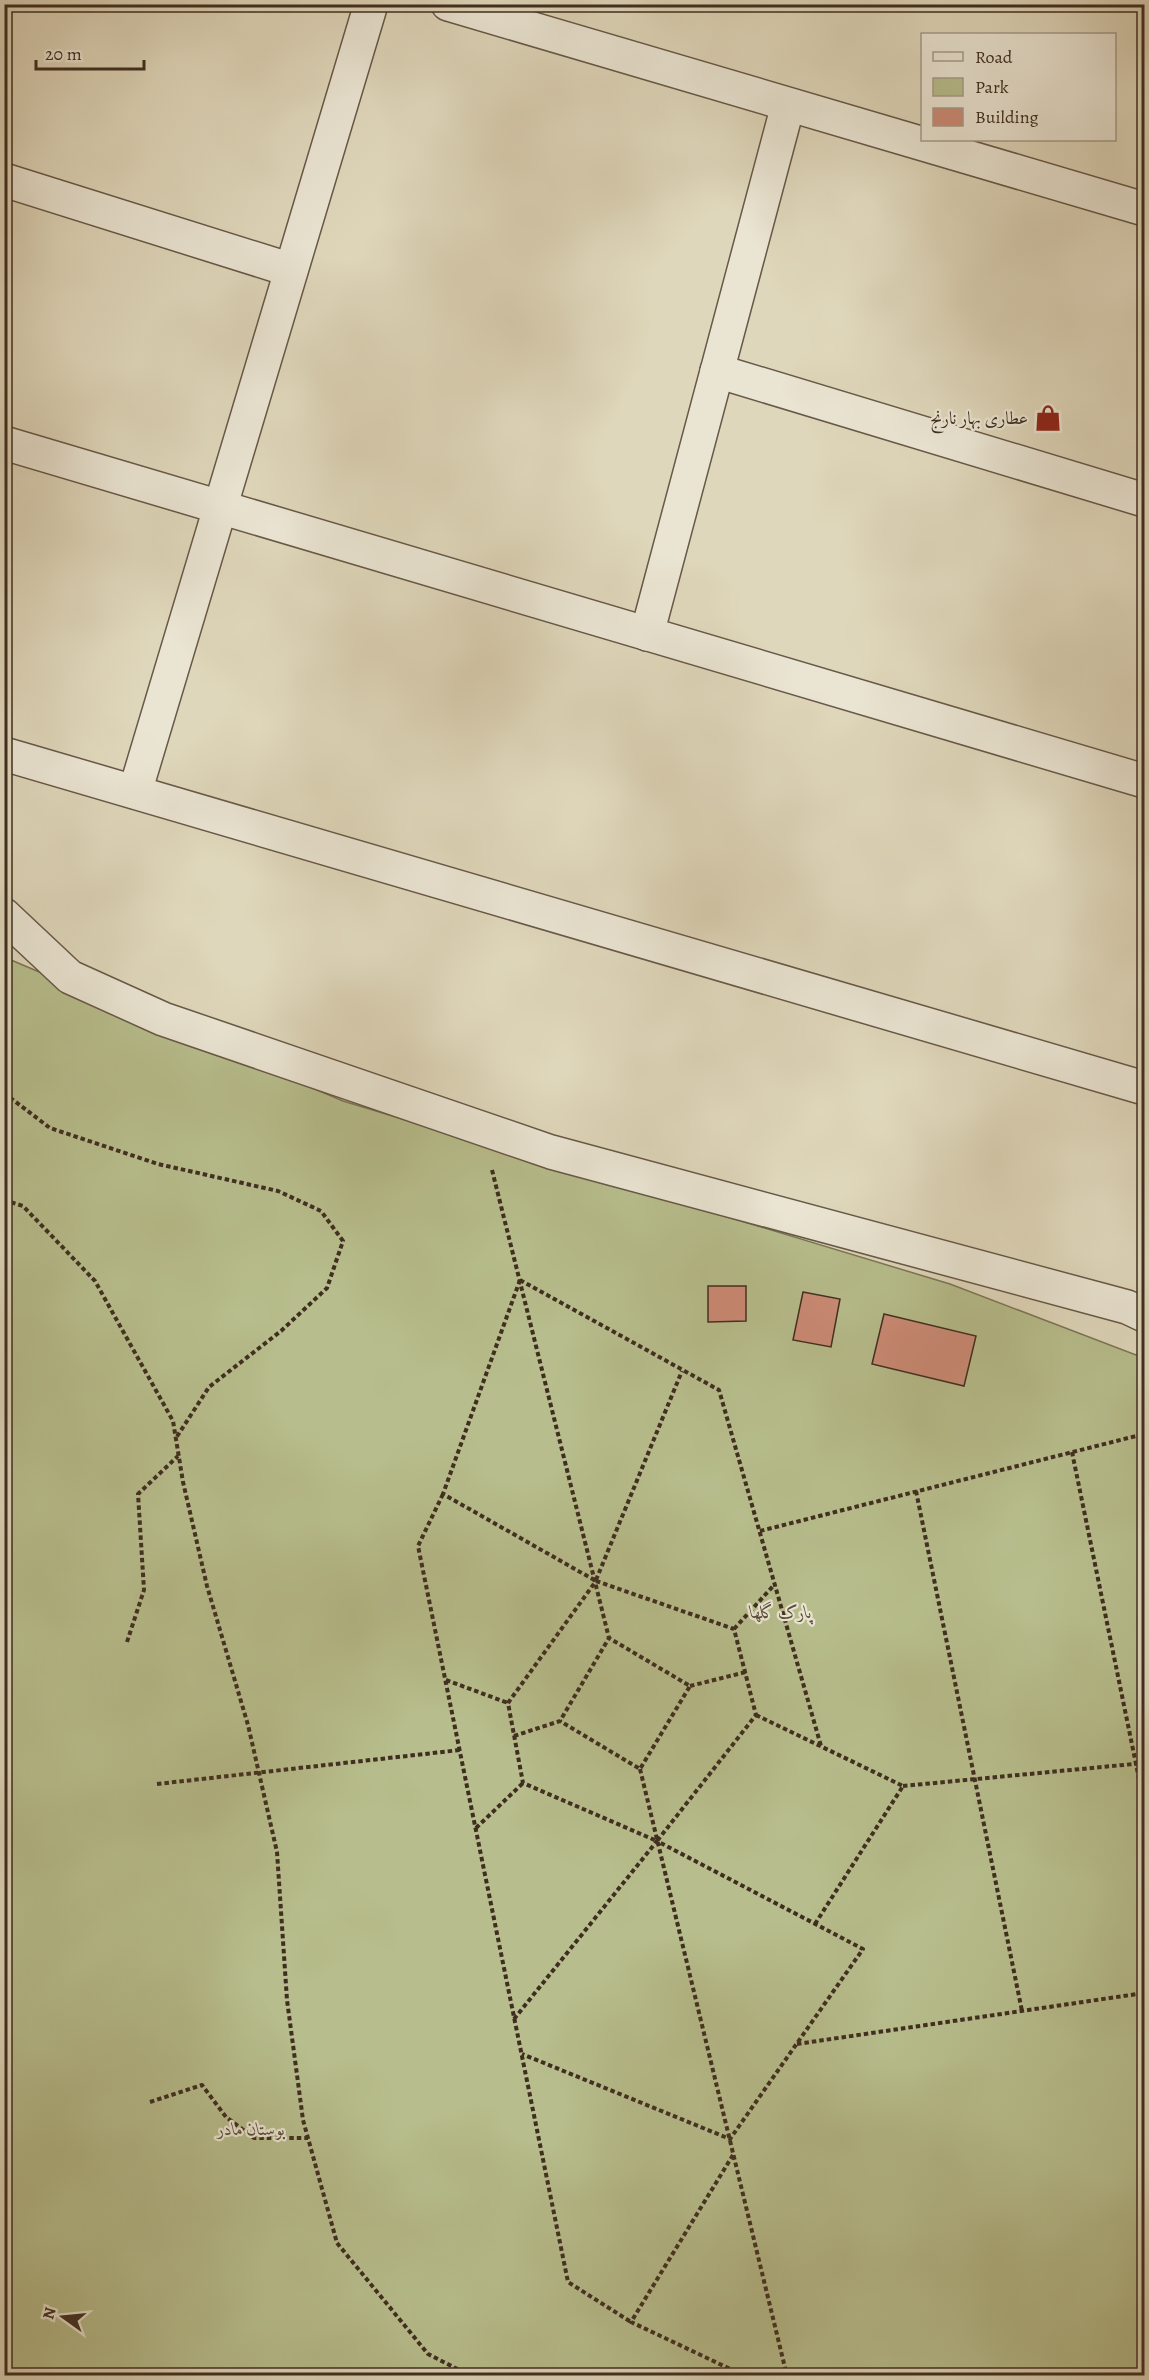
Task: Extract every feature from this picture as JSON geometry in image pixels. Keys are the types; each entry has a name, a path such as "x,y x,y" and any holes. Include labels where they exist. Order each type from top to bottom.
{"street":[{"path":"135,792 371,4"},
{"path":"448,4 1144,209"},
{"path":"646,634 788,105"},
{"path":"4,180 291,270"},
{"path":"717,371 1144,500"},
{"path":"4,443 1144,781"},
{"path":"4,754 1144,1089"},
{"path":"4,915 70,977 163,1019 551,1152 1127,1307 1144,1315"}],"path":[{"path":"4,1093 50,1128 158,1164 278,1191 321,1210 343,1241 327,1288 281,1331 208,1387 176,1438"},
{"path":"492,1167 609,1638 560,1720 514,1736"},
{"path":"4,1200 23,1206 95,1281 173,1421 207,1587 248,1725 277,1852 287,2000 308,2138 337,2242 428,2354 471,2376"},
{"path":"520,1280 719,1390 822,1746"},
{"path":"520,1280 443,1494 418,1546 514,2019 568,2282 631,2322 745,2376"},
{"path":"523,1783 508,1703 596,1581 682,1371"},
{"path":"760,1531 1144,1434"},
{"path":"1072,1452 1144,1803"},
{"path":"127,1642 144,1590 138,1494 179,1456"},
{"path":"916,1491 1022,2011"},
{"path":"443,1494 596,1581 734,1629"},
{"path":"734,1629 775,1584"},
{"path":"734,1629 756,1715"},
{"path":"609,1638 690,1686 746,1672"},
{"path":"446,1680 508,1703"},
{"path":"690,1686 640,1769 787,2376"},
{"path":"756,1715 903,1786 1144,1763"},
{"path":"514,2019 756,1715"},
{"path":"560,1720 640,1769"},
{"path":"157,1784 460,1750"},
{"path":"476,1828 523,1783"},
{"path":"523,1783 657,1841 862,1949 730,2139"},
{"path":"815,1924 903,1786"},
{"path":"796,2044 1144,1993"},
{"path":"522,2055 730,2139"},
{"path":"150,2102 202,2085 226,2117 254,2138 308,2138"},
{"path":"631,2322 733,2154"}],"green space":[{"path":"4,957 343,1101 950,1284 1144,1358 1144,2375 5,2375"}],"building":[{"path":"708,1286 746,1286 746,1321 708,1322"},
{"path":"803,1292 840,1299 831,1347 793,1340"},
{"path":"884,1314 976,1336 964,1386 872,1364"}],"place":[{"name":"عطاری بهار نارنج","path":"1048,418"}],"park label":[{"name":"پارک گلها","path":"781,1612"},
{"name":"بوستان مادر","path":"251,2129"}]}
